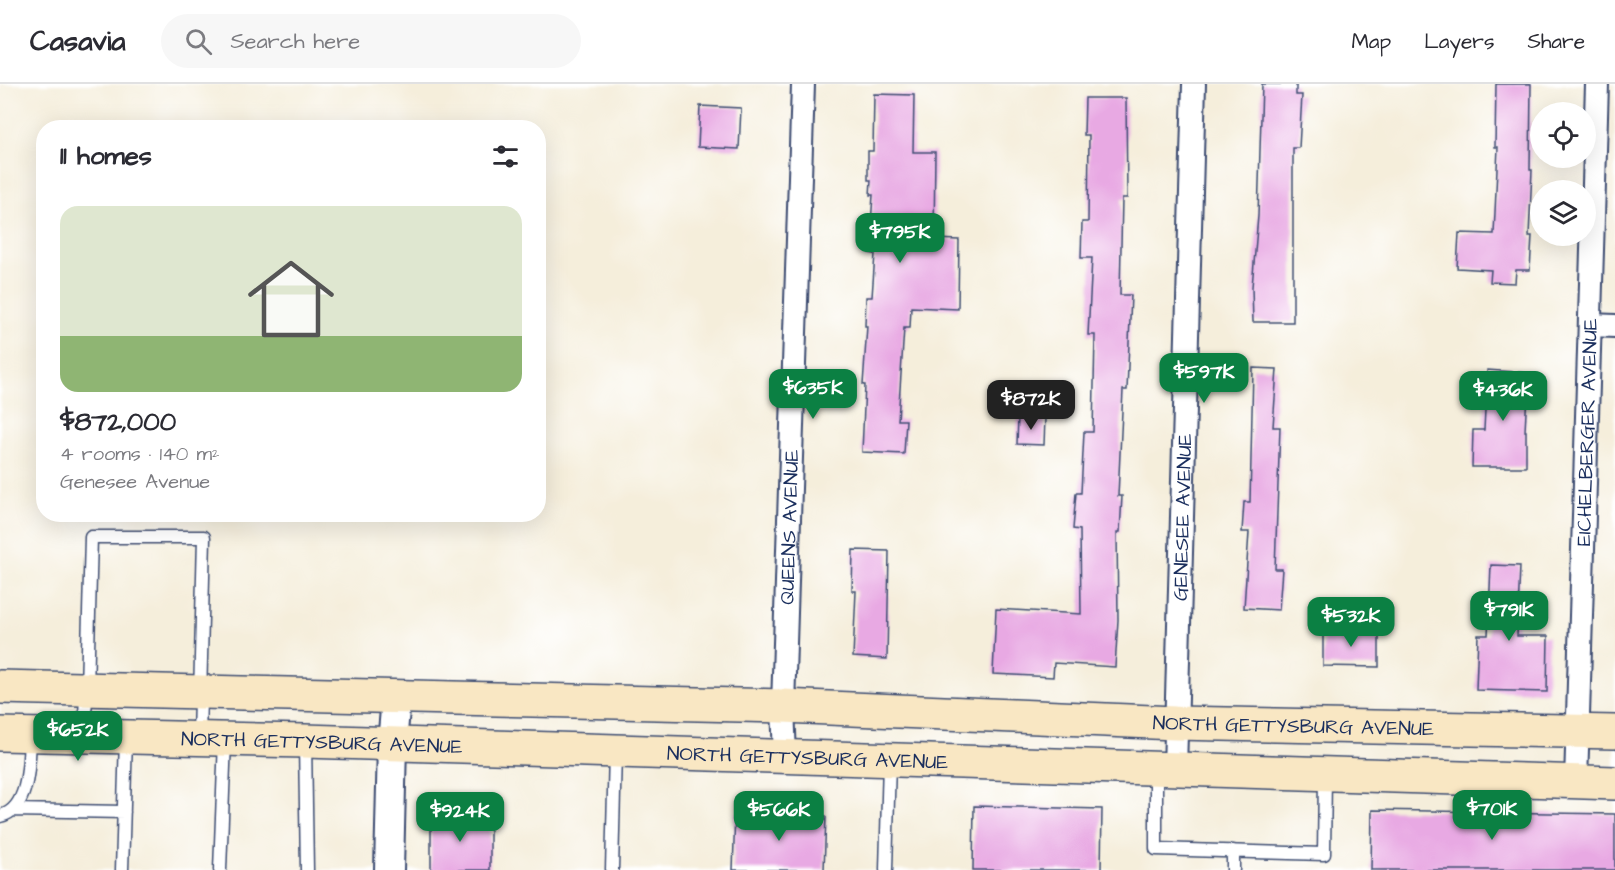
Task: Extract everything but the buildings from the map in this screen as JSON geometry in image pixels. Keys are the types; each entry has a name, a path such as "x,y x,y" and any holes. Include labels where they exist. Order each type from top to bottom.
{"main road":[{"name":"NORTH GETTYSBURG AVENUE","path":"0,687 783,706 1175,723 1615,732"},
{"path":"15,734 33,688"},
{"path":"126,738 129,690"},
{"name":"NORTH GETTYSBURG AVENUE","path":"15,734 305,741 1615,783"}],"street":[{"name":"QUEENS AVENUE","path":"785,757 783,706 803,84"},
{"name":"GENESEE AVENUE","path":"1165,769 1175,723 1194,84"},
{"name":"EICHELBERGER AVENUE","path":"1576,782 1597,84"},
{"path":"1590,325 1615,326"},
{"path":"389,870 392,744 396,698"}],"lane":[{"path":"83,736 87,689 91,537 204,537 201,692 212,740 220,870"},
{"path":"12,810 26,784 15,734"},
{"path":"122,870 126,738"},
{"path":"305,741 307,870"},
{"path":"612,870 615,751"},
{"path":"886,870 889,760"},
{"path":"1165,769 1156,849 1324,854 1325,774"},
{"path":"0,816 12,810 124,812"},
{"path":"1233,851 1233,870"}]}
